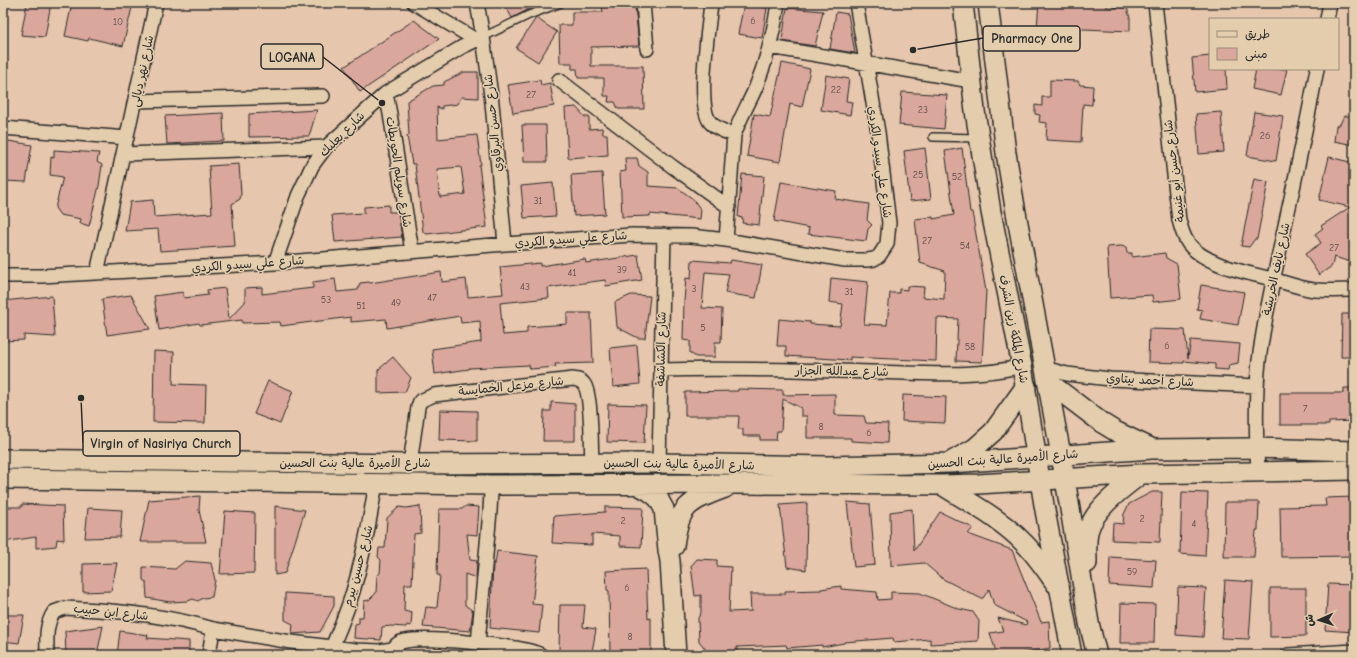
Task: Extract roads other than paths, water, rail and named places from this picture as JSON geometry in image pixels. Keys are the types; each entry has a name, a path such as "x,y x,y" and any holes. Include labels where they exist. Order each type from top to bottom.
{"main road":[{"name":"شارع الملكة زين الشرف","path":"963,3 971,81 991,212 1026,386 1040,480 1072,655"},
{"name":"شارع الملكة زين الشرف","path":"988,3 1006,153 1045,375 1061,455 1089,623 1097,655"},
{"path":"1045,375 1102,423 1152,449"},
{"path":"950,463 975,448 994,432 1026,386"},
{"name":"شارع الأميرة عالية بنت الحسين","path":"3,459 410,464 592,463 828,466 950,463 1152,449 1256,448 1354,451"},
{"path":"482,463 486,485"},
{"name":"شارع الأميرة عالية بنت الحسين","path":"3,479 486,485 942,485 1141,474 1354,470"},
{"path":"1089,623 1088,531 1104,506 1141,474"},
{"path":"670,561 678,522 688,506 708,494 737,484"},
{"path":"638,485 650,491 658,498 664,509 666,537 670,561 676,655"},
{"path":"942,485 982,510 1013,533 1034,554 1060,590"}],"street":[{"name":"شارع نهر ديالى","path":"97,273 156,3"},
{"path":"414,3 480,38"},
{"name":"شارع حسن البرقاوي","path":"477,3 480,38 492,103 505,244"},
{"path":"643,3 646,49"},
{"path":"711,3 704,79 704,104 706,115 710,121 721,130 734,135"},
{"path":"726,240 734,135 770,48 778,3"},
{"name":"شارع علي سيدو الكردي","path":"3,276 42,276 274,263 587,238 664,235 726,240 845,260 874,259 883,251 888,238 888,216 878,132 856,3"},
{"name":"شارع حسن أبو غنيمة","path":"1155,3 1175,193 1179,220 1188,244 1205,257 1229,267 1274,280 1315,290 1354,290"},
{"path":"1327,18 1330,3"},
{"name":"شارع بعلبك","path":"274,263 298,196 312,166 326,147 386,93 420,71 480,38"},
{"path":"770,48 971,81"},
{"name":"شارع نايف الخريشة","path":"1258,471 1256,448 1257,386 1261,342 1303,144 1317,70"},
{"path":"559,80 673,167 729,207"},
{"name":"شارع سويلم الحويطات","path":"386,93 412,251"},
{"path":"135,100 323,96"},
{"path":"3,128 127,138"},
{"path":"123,154 326,147"},
{"name":"شارع الكشاشفة","path":"659,464 664,235"},
{"name":"شارع عبدالله الجزار","path":"661,370 942,373 994,372 1022,366"},
{"name":"شارع أحمد بيتاوي","path":"1045,375 1068,374 1102,378 1257,386"},
{"name":"شارع مزعل الخمايسة","path":"410,464 420,401 426,398 448,393 574,379 584,383 588,394 592,463"},
{"name":"شارع حسين بيرم","path":"332,647 349,605 356,582 368,532 376,484"},
{"path":"478,643 491,492 486,485"},
{"name":"شارع ابن حبيب","path":"47,655 47,630 49,622 54,612 65,608 158,617 213,629 332,647 392,652"},
{"path":"209,655 213,629"},
{"path":"392,652 397,644 416,639 478,643 525,650 541,655"},
{"path":"1288,655 1354,651"}],"lane":[{"path":"480,38 529,15 561,3"},
{"path":"933,137 979,138"}],"place":[{"name":"Pharmacy One","path":"913,50"},
{"name":"LOGANA","path":"382,103"},
{"name":"Virgin of Nasiriya Church","path":"81,398"}]}
